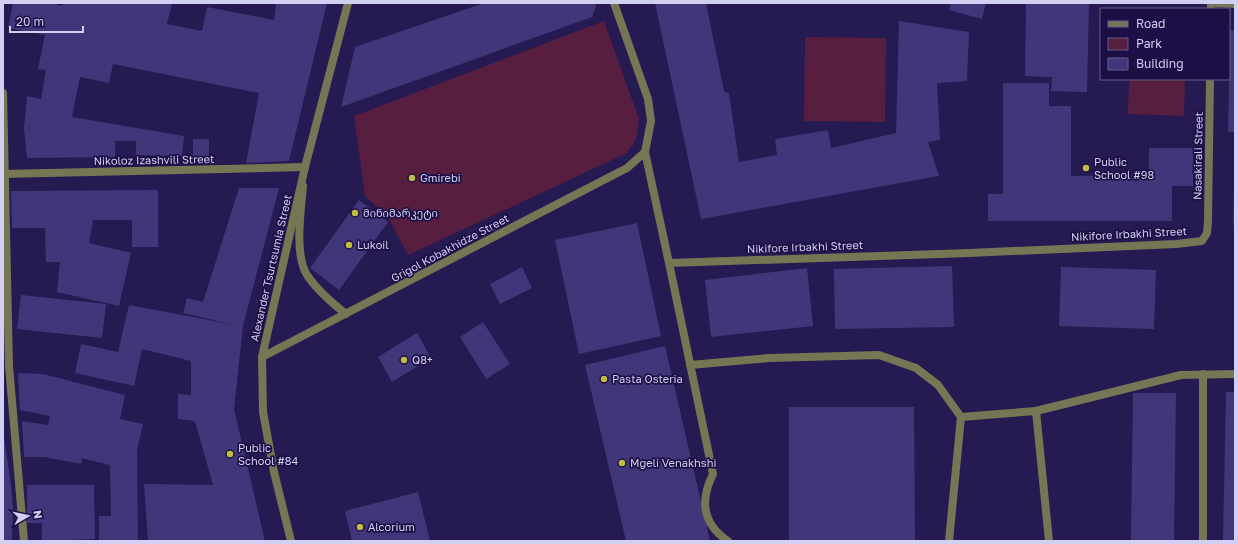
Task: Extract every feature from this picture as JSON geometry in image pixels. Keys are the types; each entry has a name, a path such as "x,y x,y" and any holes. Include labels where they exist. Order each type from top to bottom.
{"street":[{"name":"Alexander Tsurtsumia Street","path":"291,541 274,472 261,402 262,357 305,167 348,3"},
{"path":"614,3 648,99 651,121 644,152 714,474 706,489 705,509 712,527 720,536 728,541"},
{"path":"1215,3 1235,4"},
{"name":"Nasakirali Street","path":"1207,233 1210,80"},
{"path":"3,93 9,366 24,541"},
{"name":"Grigol Kobakhidze Street","path":"262,357 627,168 644,152"},
{"name":"Nikoloz Izashvili Street","path":"4,174 305,167"},
{"path":"305,167 300,224 301,255 306,274 330,300 346,314"},
{"name":"Nikifore Irbakhi Street","path":"669,263 969,253 1176,244 1202,241 1207,233"},
{"path":"690,365 769,358 879,354 916,368 938,384 961,417 949,541"},
{"path":"1203,374 1203,541"},
{"path":"961,417 1036,411 1181,375 1235,374"},
{"path":"1036,411 1048,541"}],"green space":[{"path":"604,21 639,119 636,139 627,153 408,255 388,217 365,196 354,116"},
{"path":"805,37 886,38 885,122 804,121"},
{"path":"1129,80 1185,80 1184,116 1128,114"}],"building":[{"path":"13,3 49,3 62,6 63,3 172,3 167,24 202,31 207,7 274,20 276,3 327,3 289,161 246,163 259,93 113,64 109,83 80,77 72,117 184,136 182,156 136,155 136,141 115,141 115,157 27,158 24,128 27,96 41,99 46,70 38,69 45,35 8,28"},
{"path":"484,3 595,3 596,6 592,17 341,107 355,47"},
{"path":"655,3 706,3 724,91 729,94 739,162 777,155 775,139 828,130 831,148 896,133 899,21 969,32 967,81 937,83 940,140 928,142 939,176 701,219"},
{"path":"951,3 986,3 982,19 949,10"},
{"path":"1026,3 1089,3 1087,92 1051,91 1052,77 1025,76"},
{"path":"1230,30 1235,31 1235,132 1228,132"},
{"path":"1003,83 1049,83 1049,106 1071,106 1071,176 1149,175 1149,148 1193,148 1193,186 1172,186 1172,221 988,221 988,194 1003,194"},
{"path":"193,139 209,139 209,161 193,161"},
{"path":"239,188 279,188 243,326 234,409 265,541 148,541 144,484 213,485 195,421 178,419 178,394 191,395 191,361 142,349 134,386 75,373 81,344 118,352 129,305 235,325 183,313 187,298 203,302"},
{"path":"1234,188 1235,225 1233,225"},
{"path":"158,190 158,247 132,247 132,220 93,220 89,243 131,253 119,306 57,292 60,262 46,262 45,228 12,228 11,191"},
{"name":"Lukoil","path":"359,200 388,222 339,290 310,268"},
{"path":"637,223 661,336 579,354 555,240"},
{"path":"952,266 954,327 835,329 834,269"},
{"path":"522,267 532,288 500,304 490,284"},
{"path":"1061,267 1156,270 1154,329 1059,326"},
{"path":"807,268 813,326 711,337 705,280"},
{"path":"21,295 106,304 102,338 17,329"},
{"path":"483,322 510,364 486,379 460,337"},
{"path":"417,333 431,358 392,382 378,357"},
{"path":"665,346 710,541 626,541 585,365"},
{"path":"18,373 43,374 125,395 120,419 143,424 137,450 138,541 99,541 99,516 111,516 110,465 82,458 81,464 44,457 24,457 22,421 48,425 50,416 20,410"},
{"path":"1226,392 1235,392 1235,541 1223,541"},
{"path":"1133,393 1176,393 1174,541 1131,541"},
{"path":"789,407 914,407 915,541 789,541"},
{"path":"3,429 11,485 13,510 12,540 3,540"},
{"path":"27,485 94,485 95,539 42,541 42,523 27,523"},
{"path":"418,492 430,541 352,541 345,511"}],"place":[{"name":"Public School #98","path":"1086,168"},
{"name":"Gmirebi","path":"412,178"},
{"name":"მინიმარკეტი","path":"355,213"},
{"name":"Lukoil","path":"349,245"},
{"name":"Q8+","path":"404,360"},
{"name":"Pasta Osteria","path":"604,379"},
{"name":"Public School #84","path":"230,454"},
{"name":"Mgeli Venakhshi","path":"622,463"},
{"name":"Alcorium","path":"360,527"}]}
